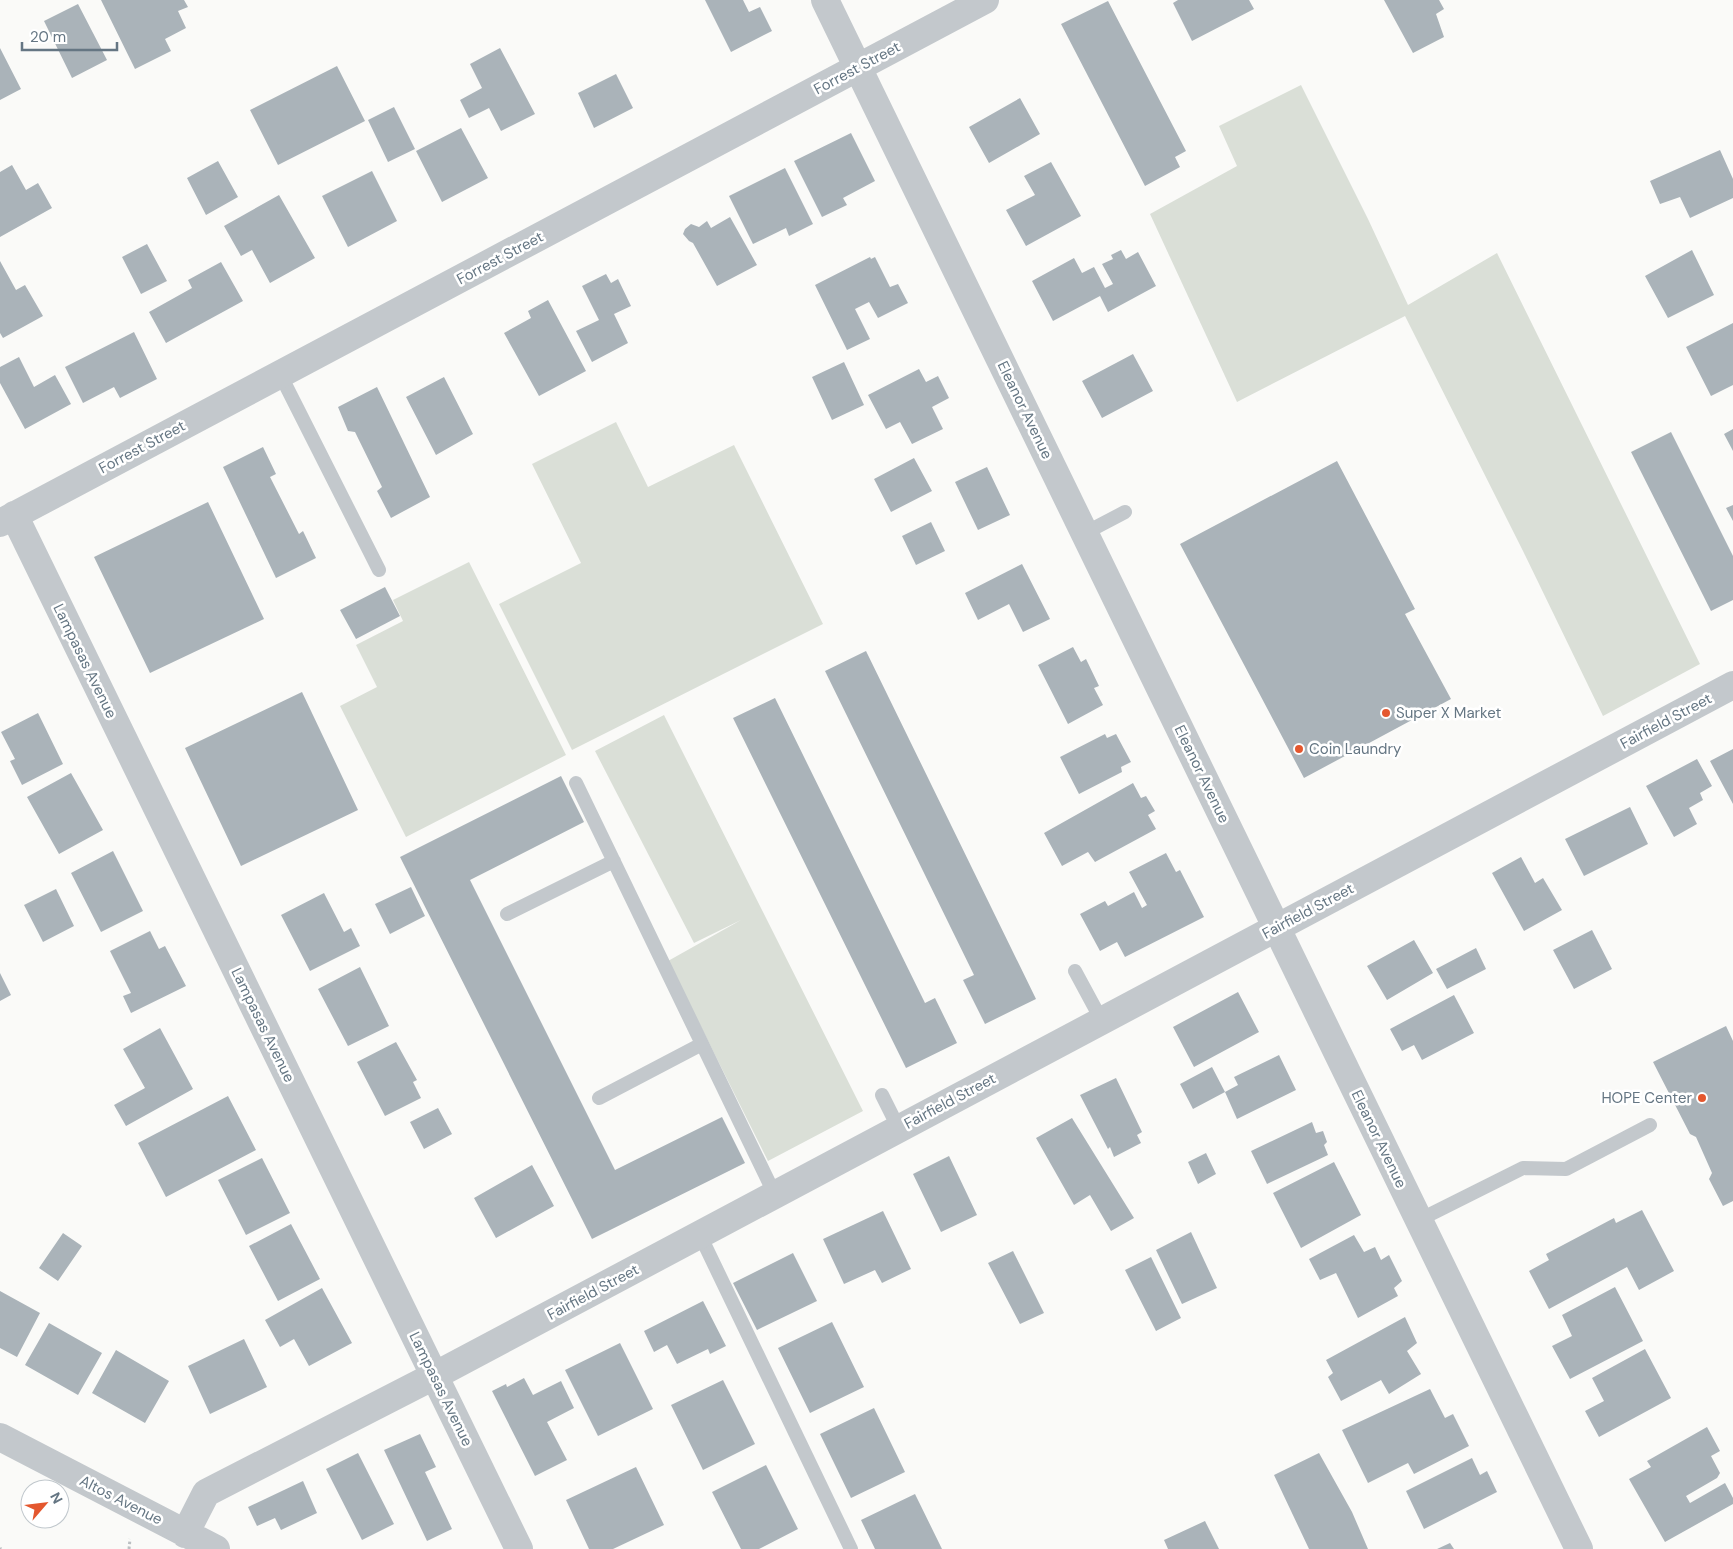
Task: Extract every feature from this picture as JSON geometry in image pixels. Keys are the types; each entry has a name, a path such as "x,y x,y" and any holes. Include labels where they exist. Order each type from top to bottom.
{"street":[{"name":"Eleanor Avenue","path":"825,0 1579,1549"},
{"name":"Forrest Street","path":"7,519 985,0"},
{"name":"Lampasas Avenue","path":"7,519 519,1549"},
{"name":"Fairfield Street","path":"186,1534 206,1493 434,1376 1733,685"},
{"name":"Altos Avenue","path":"0,1437 216,1549"}],"lane":[{"path":"280,374 379,570"},
{"path":"1085,533 1125,512"},
{"path":"576,784 775,1195"},
{"path":"506,914 614,861"},
{"path":"1075,971 1102,1021"},
{"path":"599,1098 702,1044"},
{"path":"882,1095 899,1129"},
{"path":"1419,1220 1523,1168 1566,1169 1650,1124"},
{"path":"700,1235 851,1549"}],"shaded area":[{"path":"1301,85 1368,219 1408,305 1497,253 1700,664 1603,716 1523,551 1405,316 1237,402 1150,214 1237,166 1219,126"},
{"path":"616,422 648,487 734,445 823,624 572,750 499,604 581,563 532,464"},
{"path":"469,562 566,755 406,837 340,706 377,687 356,645 403,621 393,600"},
{"path":"664,715 863,1111 768,1161 668,961 741,920 694,943 595,751"}],"building":[{"path":"101,0 184,0 188,7 178,11 186,28 165,39 171,51 135,69"},
{"path":"705,0 743,0 749,12 760,7 772,31 731,52"},
{"path":"1178,0 1249,0 1254,9 1192,41 1173,3"},
{"path":"1384,0 1439,0 1444,9 1436,14 1444,37 1413,53"},
{"path":"1108,1 1186,151 1175,157 1180,167 1145,186 1061,24"},
{"path":"78,4 107,60 72,78 44,21"},
{"path":"0,48 21,89 0,100"},
{"path":"500,48 535,114 501,131 489,108 469,118 460,100 482,88 470,64"},
{"path":"337,66 365,121 278,165 250,110"},
{"path":"616,74 633,108 594,128 578,93"},
{"path":"1020,98 1040,134 989,163 969,127"},
{"path":"394,107 415,149 388,162 368,120"},
{"path":"461,128 488,178 442,202 416,151"},
{"path":"851,133 875,181 843,198 847,205 822,217 794,161"},
{"path":"1720,150 1733,179 1733,198 1690,218 1680,197 1660,204 1650,181"},
{"path":"218,161 238,197 206,215 187,178"},
{"path":"1051,162 1081,216 1026,246 1006,210 1035,195 1024,176"},
{"path":"12,165 26,190 38,183 52,208 0,237 0,172"},
{"path":"785,168 813,224 789,236 786,228 753,244 729,196"},
{"path":"372,171 397,221 348,247 322,196"},
{"path":"279,195 315,258 270,283 252,250 241,256 224,226"},
{"path":"730,217 757,265 717,286 693,243 683,234 685,229 691,224 699,227 707,221 711,228"},
{"path":"147,244 167,281 141,294 122,257"},
{"path":"1121,250 1126,259 1138,252 1156,286 1108,312 1100,296 1053,321 1032,281 1074,258 1082,273 1094,267 1105,288 1113,284 1102,264 1113,259 1111,255"},
{"path":"1692,250 1714,295 1668,318 1645,276"},
{"path":"870,257 871,259 875,257 890,287 898,284 908,303 878,318 869,302 855,309 870,339 847,350 815,285"},
{"path":"0,261 16,290 25,285 43,316 3,338 0,333"},
{"path":"221,262 243,301 166,343 149,312 192,288 188,280"},
{"path":"606,274 611,283 618,279 631,306 614,314 628,343 592,362 576,331 599,320 582,286"},
{"path":"548,300 586,371 539,396 504,333 531,318 528,311"},
{"path":"1733,323 1733,385 1711,396 1686,347"},
{"path":"134,332 157,379 120,398 114,387 83,403 65,367"},
{"path":"1133,354 1153,391 1102,418 1082,381"},
{"path":"19,357 34,387 55,375 71,404 25,429 0,383 0,367"},
{"path":"844,362 864,405 832,420 812,377"},
{"path":"919,369 926,382 938,376 949,398 932,407 943,429 912,444 900,422 886,429 868,395"},
{"path":"444,377 473,434 436,455 406,397"},
{"path":"377,387 430,497 391,518 377,491 382,487 355,432 348,431 338,407"},
{"path":"1733,429 1733,451 1724,434"},
{"path":"1671,432 1733,556 1733,600 1711,611 1631,452"},
{"path":"263,447 276,474 270,477 299,534 303,531 316,558 276,578 223,467"},
{"path":"914,458 932,491 891,512 874,479"},
{"path":"1337,461 1415,609 1405,614 1451,699 1304,778 1180,544"},
{"path":"987,467 1010,515 978,530 955,482"},
{"path":"208,502 264,619 150,673 94,557"},
{"path":"1733,505 1733,521 1726,508"},
{"path":"931,522 945,551 916,565 902,536"},
{"path":"1022,564 1050,619 1023,632 1009,604 978,620 965,593"},
{"path":"385,587 400,616 356,639 340,610"},
{"path":"1073,647 1081,662 1086,659 1099,686 1094,688 1103,705 1068,724 1038,665"},
{"path":"866,651 1036,999 985,1024 963,980 974,975 825,671"},
{"path":"302,692 358,810 241,866 185,748"},
{"path":"775,698 925,1003 935,998 957,1043 906,1068 733,718"},
{"path":"38,713 63,764 22,785 10,761 15,759 1,732"},
{"path":"1105,734 1107,738 1116,734 1131,762 1121,767 1122,772 1079,794 1060,757"},
{"path":"1733,749 1733,804 1710,761"},
{"path":"1697,759 1712,786 1700,793 1703,800 1689,808 1697,824 1674,837 1646,786"},
{"path":"71,773 103,830 59,854 27,797"},
{"path":"561,776 584,822 470,880 615,1170 722,1117 745,1163 592,1239 400,857"},
{"path":"1133,783 1141,798 1146,796 1155,811 1148,815 1156,829 1095,862 1088,852 1062,866 1044,833"},
{"path":"1630,807 1648,844 1584,876 1565,839"},
{"path":"113,851 143,911 101,932 71,873"},
{"path":"1166,853 1176,872 1180,870 1204,917 1125,957 1117,942 1100,951 1080,914 1105,901 1108,906 1134,892 1142,908 1147,905 1129,872"},
{"path":"1521,857 1535,883 1543,878 1562,910 1524,931 1492,873"},
{"path":"411,887 425,916 390,934 375,904"},
{"path":"56,889 74,926 43,942 24,905"},
{"path":"324,893 344,932 351,928 360,946 310,971 281,915"},
{"path":"1592,930 1612,969 1574,989 1553,950"},
{"path":"150,931 159,949 165,946 186,986 131,1013 123,996 131,993 110,951"},
{"path":"1414,940 1433,973 1387,1000 1367,966"},
{"path":"1476,948 1486,969 1447,989 1436,969"},
{"path":"360,967 389,1026 348,1046 318,989"},
{"path":"0,973 11,995 0,1001"},
{"path":"1238,992 1259,1032 1194,1067 1173,1027"},
{"path":"1454,995 1474,1033 1422,1060 1414,1045 1402,1051 1390,1029"},
{"name":"HOPE Center","path":"1726,1026 1733,1041 1733,1201 1723,1206 1709,1179 1712,1173 1696,1137 1690,1134 1653,1062"},
{"path":"160,1028 193,1089 126,1126 114,1105 145,1088 123,1049"},
{"path":"396,1042 417,1080 413,1082 421,1098 385,1116 357,1062"},
{"path":"1279,1055 1296,1090 1237,1119 1225,1092 1238,1085 1234,1077"},
{"path":"1212,1067 1225,1092 1193,1109 1180,1084"},
{"path":"1116,1078 1142,1132 1137,1135 1141,1143 1114,1157 1080,1095"},
{"path":"228,1096 256,1150 166,1197 138,1143"},
{"path":"438,1108 452,1134 424,1149 410,1122"},
{"path":"1072,1118 1134,1218 1111,1231 1090,1195 1074,1205 1036,1138"},
{"path":"1312,1122 1316,1133 1323,1131 1327,1142 1324,1145 1328,1155 1267,1184 1251,1151"},
{"path":"1206,1153 1216,1174 1198,1184 1188,1162"},
{"path":"949,1156 977,1215 941,1232 913,1174"},
{"path":"262,1158 290,1213 246,1235 218,1180"},
{"path":"1334,1162 1361,1215 1301,1248 1273,1193"},
{"path":"532,1165 554,1206 496,1238 474,1198"},
{"path":"1642,1210 1674,1271 1639,1290 1627,1267 1549,1309 1529,1271 1549,1260 1546,1254 1614,1218 1616,1223"},
{"path":"883,1211 911,1269 882,1283 875,1270 844,1284 823,1239"},
{"path":"291,1224 320,1279 278,1301 249,1246"},
{"path":"1191,1232 1217,1288 1182,1304 1156,1250"},
{"path":"63,1233 82,1246 58,1281 39,1268"},
{"path":"1354,1235 1364,1252 1375,1247 1381,1260 1389,1255 1402,1281 1394,1288 1398,1296 1358,1318 1336,1273 1320,1280 1309,1259"},
{"path":"1013,1251 1044,1313 1020,1324 988,1263"},
{"path":"793,1253 817,1301 757,1330 733,1283"},
{"path":"1151,1257 1181,1318 1156,1331 1125,1270"},
{"path":"1615,1287 1643,1341 1570,1379 1552,1346 1572,1336 1562,1315"},
{"path":"322,1288 352,1343 309,1366 294,1339 280,1347 265,1320"},
{"path":"0,1291 40,1313 17,1357 0,1348"},
{"path":"703,1301 726,1346 710,1354 708,1349 677,1364 667,1345 654,1352 644,1331"},
{"path":"1405,1317 1417,1343 1407,1351 1421,1374 1389,1394 1381,1380 1341,1401 1328,1377 1333,1373 1326,1360"},
{"path":"832,1322 864,1387 810,1413 778,1348"},
{"path":"49,1323 102,1353 78,1395 25,1365"},
{"path":"244,1339 267,1387 210,1414 188,1366"},
{"path":"620,1343 653,1409 598,1436 565,1370"},
{"path":"1645,1349 1671,1398 1599,1437 1585,1411 1604,1401 1592,1378"},
{"path":"116,1350 169,1381 145,1423 92,1393"},
{"path":"524,1378 533,1395 561,1381 574,1408 547,1422 567,1460 535,1476 492,1391 506,1384 507,1387"},
{"path":"723,1380 755,1444 703,1470 671,1405"},
{"path":"1430,1389 1445,1418 1453,1414 1469,1446 1414,1474 1408,1463 1368,1483 1342,1430"},
{"path":"874,1408 905,1472 851,1498 820,1434"},
{"path":"1707,1427 1720,1451 1711,1456 1720,1473 1717,1478 1686,1496 1690,1503 1725,1483 1733,1498 1733,1504 1665,1542 1629,1479 1651,1467 1647,1461"},
{"path":"420,1434 436,1467 425,1472 452,1529 427,1541 384,1450"},
{"path":"358,1453 394,1524 362,1540 326,1469"},
{"path":"1319,1453 1352,1512 1368,1549 1309,1549 1274,1475"},
{"path":"1472,1458 1480,1475 1487,1471 1497,1492 1424,1529 1406,1491"},
{"path":"766,1465 798,1529 759,1549 741,1549 712,1492"},
{"path":"636,1467 664,1525 613,1549 589,1549 566,1500"},
{"path":"303,1481 317,1513 281,1530 275,1518 257,1526 248,1507"},
{"path":"915,1494 942,1549 875,1549 861,1520"},
{"path":"1205,1521 1219,1549 1168,1549 1164,1540"},
{"path":"1450,1543 1454,1549 1437,1549"}],"place":[{"name":"Super X Market","path":"1386,713"},
{"name":"Coin Laundry","path":"1299,749"},
{"name":"HOPE Center","path":"1702,1098"}]}
